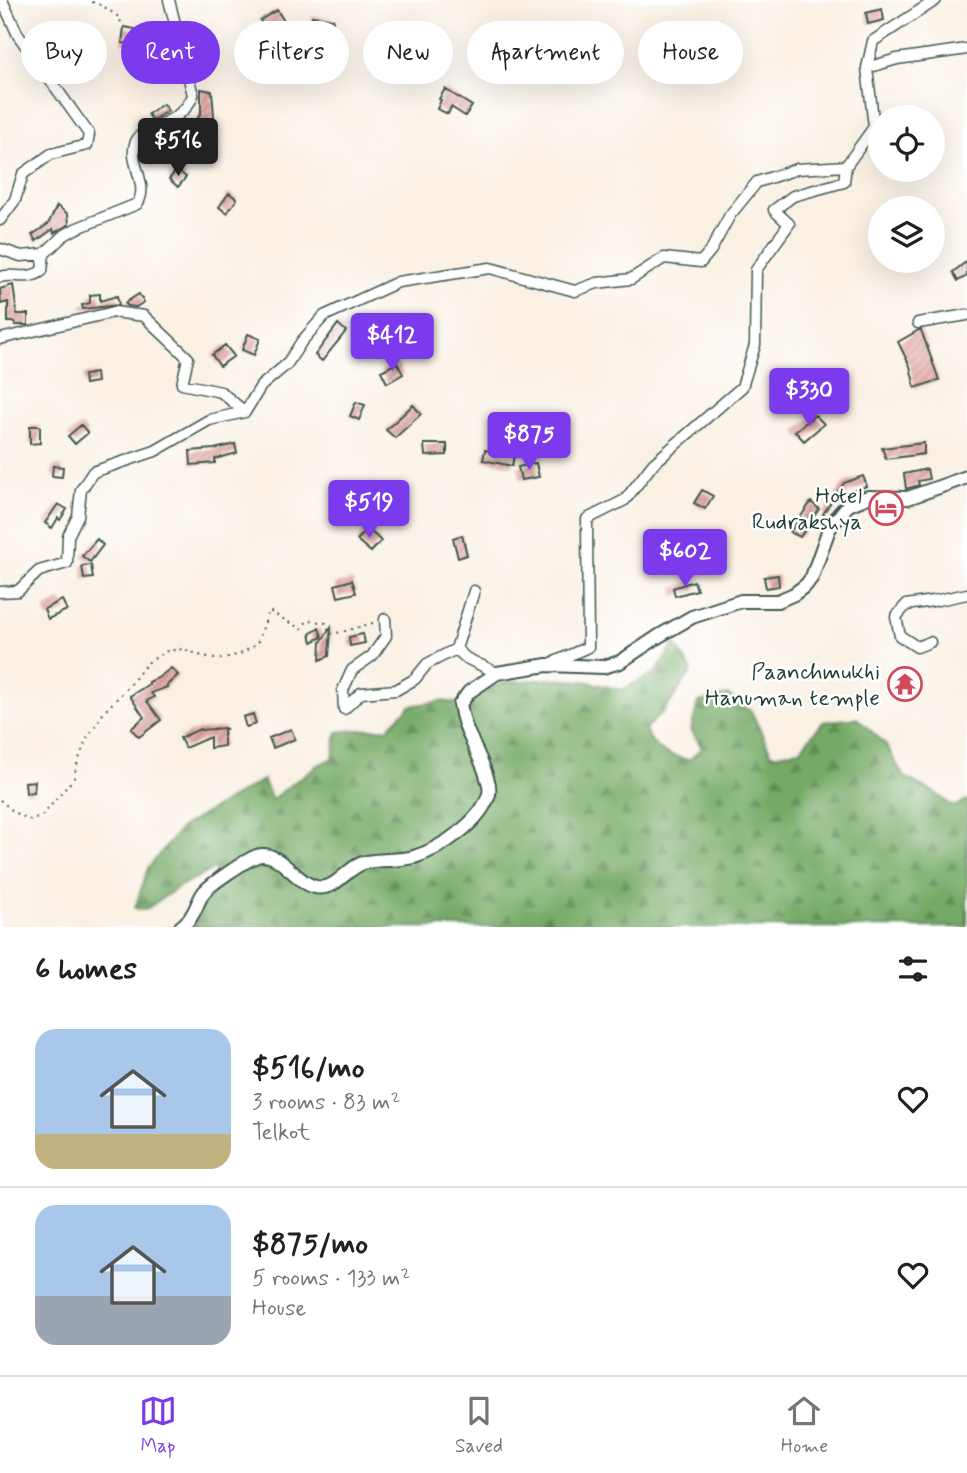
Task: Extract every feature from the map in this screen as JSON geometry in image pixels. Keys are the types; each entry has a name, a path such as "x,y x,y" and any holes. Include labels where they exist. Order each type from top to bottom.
{"street":[{"path":"0,220 15,200 23,174 51,154 87,145 89,134 18,35 2,0"},
{"path":"0,277 33,277 41,271 44,254 63,236 137,204 142,198 135,145 147,130 177,117 190,103 193,95 169,0"},
{"path":"547,665 589,647 587,519 625,500 653,464 742,387 755,345 756,270 789,224 774,210 793,196 844,182 846,166 874,127 867,68 873,41 936,0"},
{"path":"867,68 897,59 967,49"},
{"path":"0,592 18,591 39,571 67,563 68,536 78,516 81,490 93,472 155,451 209,420 245,412 261,386 287,364 302,341 324,316 398,282 489,268 575,290 597,283 631,279 664,258 701,262 711,250 730,215 757,183 797,169 846,166"},
{"path":"0,249 21,256 44,254"},
{"path":"0,339 114,312 144,316 188,358 181,384 221,392 245,412"},
{"path":"918,323 967,315"},
{"path":"181,927 192,917 204,892 244,862 256,857 263,855 280,861 318,888 337,882 357,864 412,857 435,849 458,832 480,812 490,792 487,776 467,729 460,704 468,692 496,673 547,665 603,667 620,662 692,617 741,601 778,601 794,594 812,577 829,529 848,505 867,497 908,498 967,477"},
{"path":"385,619 386,636 372,656 352,670 343,690 344,709 361,693 396,690 415,678 426,664 456,649 474,591"},
{"path":"930,642 918,647 901,636 896,617 906,605 967,594"},
{"path":"456,649 466,658 496,673"}],"path":[{"path":"92,2 120,18 121,25"},
{"path":"0,800 14,812 30,820 43,815 74,778 86,740 104,712 147,663 167,651 184,649 221,659 240,654 257,644 270,611 302,629 308,620 326,623 330,634 385,619"}],"green space":[{"path":"675,643 692,671 664,711 645,729 653,743 662,751 689,760 702,748 691,730 698,702 728,695 751,711 772,755 800,750 823,722 857,718 885,744 904,777 934,792 954,807 967,800 967,927 193,927 217,867 180,886 145,910 135,908 148,868 182,827 263,780 272,799 316,766 333,758 337,732 387,729 410,706 441,701 467,704 488,688 508,682 548,679 585,681 622,690 655,673"}],"building":[{"path":"882,9 884,20 868,24 866,13"},
{"path":"277,10 284,21 261,21"},
{"path":"312,16 333,19 333,21 311,21"},
{"path":"201,89 212,91 214,116 203,135 192,131 201,112"},
{"path":"445,89 472,106 465,116 451,107 448,114 437,109"},
{"path":"163,104 168,111 152,120 148,114"},
{"path":"150,148 159,154 152,163 143,157"},
{"path":"177,170 186,177 178,187 169,179"},
{"path":"229,193 237,199 227,213 219,207"},
{"path":"57,206 68,214 69,224 54,233 53,229 36,241 32,235 48,224"},
{"path":"967,261 967,276 958,281 953,272"},
{"path":"13,285 17,314 28,314 28,325 8,322 8,302 1,304 0,289"},
{"path":"100,294 100,301 117,296 119,305 83,309 82,305 90,303 90,295"},
{"path":"139,294 144,302 136,307 125,303"},
{"path":"338,324 346,331 322,361 315,355"},
{"path":"919,330 939,380 915,388 910,366 898,342"},
{"path":"248,334 260,339 254,355 242,350"},
{"path":"225,345 234,356 220,366 212,355"},
{"path":"397,363 403,374 387,383 381,371"},
{"path":"96,373 97,382 85,384 84,375"},
{"path":"356,402 365,405 359,420 350,416"},
{"path":"413,405 421,414 395,438 386,430"},
{"path":"815,415 824,424 804,441 795,431"},
{"path":"81,425 88,433 75,444 68,436"},
{"path":"30,426 40,426 40,443 30,444"},
{"path":"924,443 924,454 886,459 882,448"},
{"path":"235,444 237,453 215,459 215,463 191,465 190,451"},
{"path":"424,444 447,444 447,455 425,456"},
{"path":"485,450 514,456 512,466 483,460"},
{"path":"536,463 539,477 521,480 518,467"},
{"path":"53,466 63,467 62,477 52,476"},
{"path":"927,469 929,479 918,481 919,485 906,489 904,474"},
{"path":"863,476 867,486 849,492 827,517 823,514 844,483"},
{"path":"702,490 713,496 705,509 694,503"},
{"path":"811,502 819,509 800,537 790,532"},
{"path":"58,504 67,509 52,528 45,523"},
{"path":"368,529 381,541 371,552 357,540"},
{"path":"462,535 467,555 458,558 453,538"},
{"path":"97,539 103,545 90,562 82,556"},
{"path":"91,565 93,578 84,579 82,566"},
{"path":"778,575 779,586 766,588 764,577"},
{"path":"352,580 356,593 338,597 335,585"},
{"path":"694,581 697,590 675,596 673,588"},
{"path":"62,600 67,610 48,619 44,609"},
{"path":"331,627 329,656 320,660 321,642"},
{"path":"319,628 322,637 312,642 310,634"},
{"path":"363,634 365,643 350,646 349,637"},
{"path":"171,668 178,675 167,687 151,693 154,697 147,701 161,720 139,737 131,729 144,717 130,696"},
{"path":"253,714 256,724 246,727 243,717"},
{"path":"224,728 224,746 210,748 210,737 185,748 180,738 200,729"},
{"path":"291,729 295,739 273,748 269,738"},
{"path":"35,781 34,792 26,793 25,782"}],"place":[{"name":"Hotel Rudrakshya","path":"886,508"},
{"name":"Paanchmukhi Hanuman temple","path":"905,684"}]}
